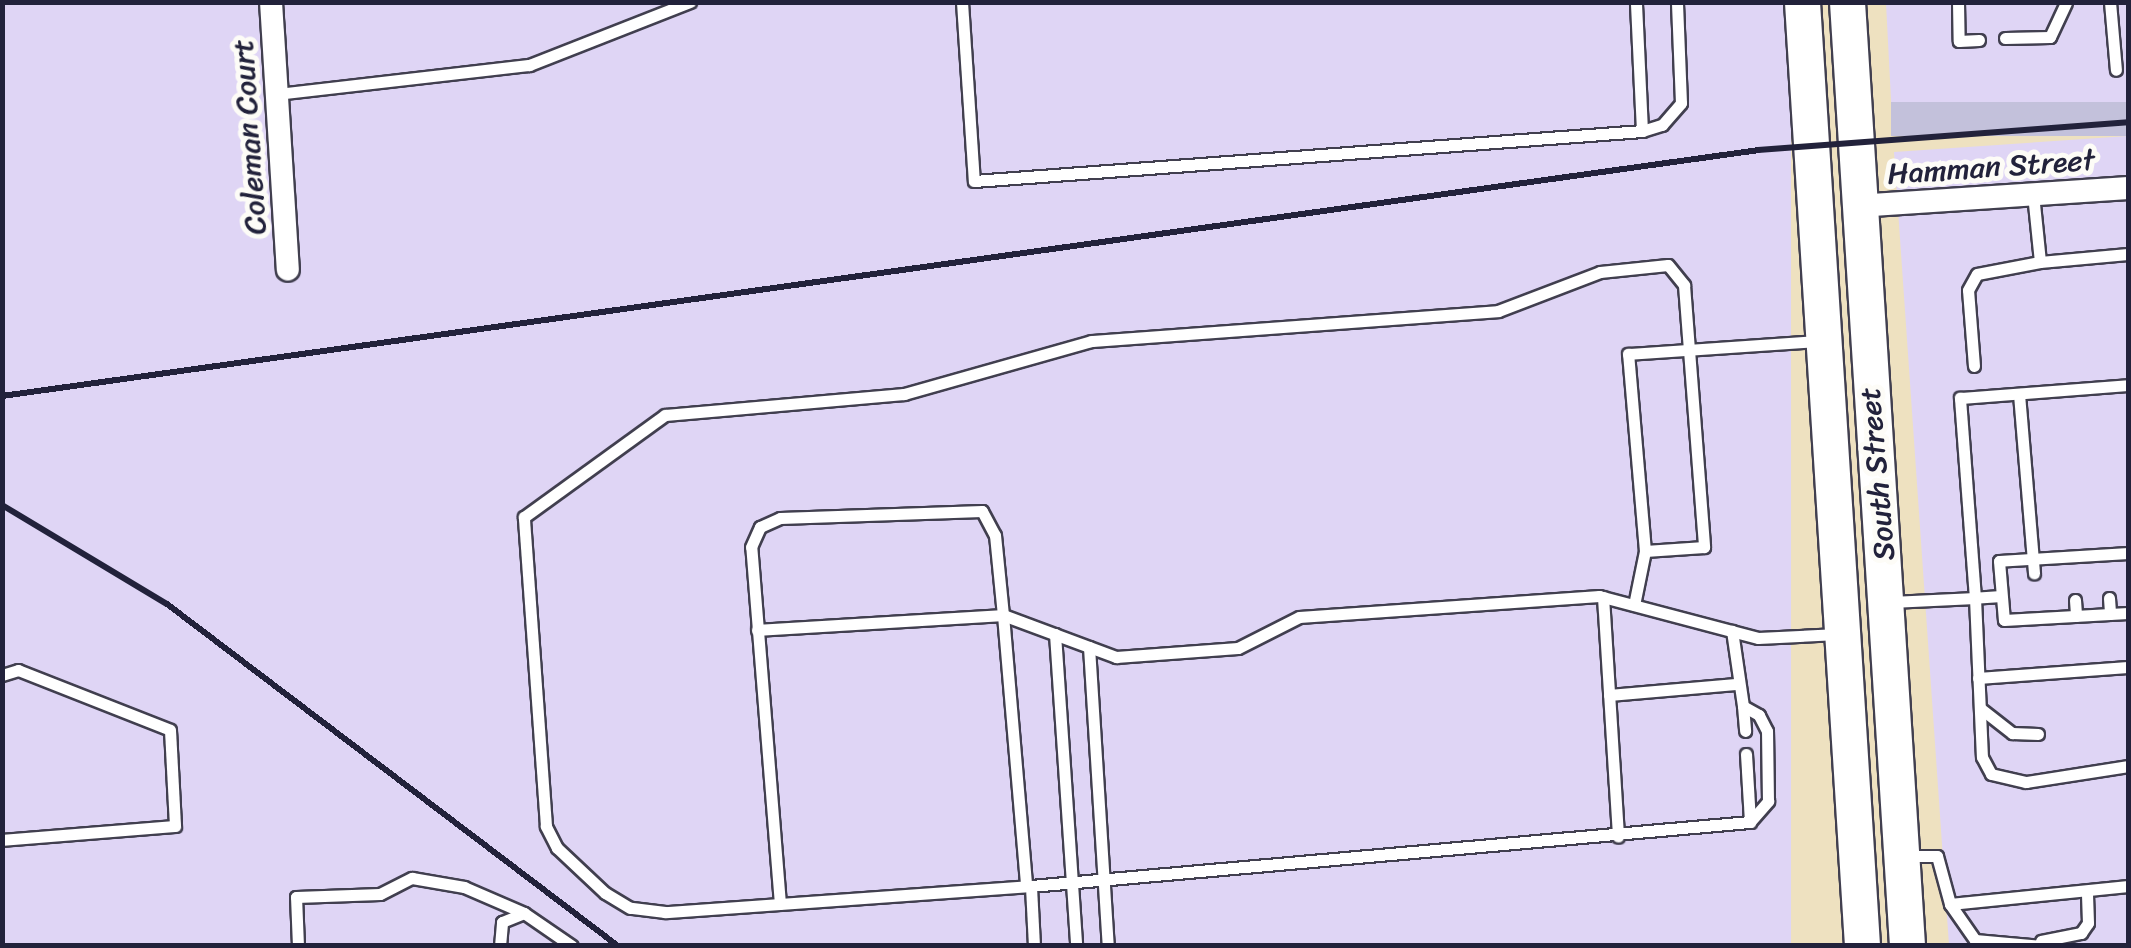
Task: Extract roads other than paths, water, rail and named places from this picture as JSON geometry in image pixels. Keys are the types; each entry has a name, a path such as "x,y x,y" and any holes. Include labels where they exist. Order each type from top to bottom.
{"main road":[{"name":"South Street","path":"1802,2 1862,946"},
{"name":"South Street","path":"1847,2 1906,946"}],"street":[{"name":"Coleman Court","path":"271,2 288,268"},
{"name":"Hamman Street","path":"1857,206 2128,188"}],"lane":[{"path":"277,94 529,65 690,2"},
{"path":"962,2 974,181 1642,131 1662,125 1682,102 1678,2"},
{"path":"1636,2 1642,131"},
{"path":"1958,2 1959,41 1979,40"},
{"path":"2005,38 2050,37 2066,2"},
{"path":"2110,2 2116,70"},
{"path":"2033,194 2040,262"},
{"path":"1974,366 1968,290 1977,274 2040,262 2128,254"},
{"path":"1644,552 1704,547 1681,274 1653,266 1600,272 1498,311 1091,341 904,394 684,412 652,421 533,507 521,527 546,826 557,848 630,908 665,912 1073,883 1618,837 1750,822 1768,802 1767,732 1759,715 1743,706"},
{"path":"1634,605 1644,552 1628,354 1823,340"},
{"path":"2128,384 1960,398 1982,757 1991,774 2006,782 2128,766"},
{"path":"2019,394 2034,574"},
{"path":"780,904 754,536 770,521 812,516 982,511 995,535 1034,946"},
{"path":"2128,553 2106,561 2070,557 1999,561 2004,620 2037,612 2076,616 2128,613"},
{"path":"2070,557 2072,571"},
{"path":"1887,602 2002,596"},
{"path":"758,630 1003,614 1116,657 1238,648 1299,617 1603,597 1758,638 1842,634"},
{"path":"1603,597 1618,837"},
{"path":"2109,598 2110,614"},
{"path":"2074,600 2076,616"},
{"path":"1732,631 1744,731"},
{"path":"1055,634 1076,946"},
{"path":"1089,647 1108,946"},
{"path":"1978,678 2128,667"},
{"path":"2,675 18,670 170,730 175,826 2,840"},
{"path":"1610,695 1736,684"},
{"path":"1980,708 2012,733 2038,734"},
{"path":"1746,754 1750,822"},
{"path":"1902,856 1937,856 1950,904 1975,940 2042,943 2081,933 2088,923 2087,893"},
{"path":"298,946 296,896 380,894 412,878 464,887 524,913 572,946"},
{"path":"1950,904 2128,886"},
{"path":"500,946 502,922 524,913"}],"railway":[{"path":"2,396 1758,150 2128,122"},
{"path":"2,505 167,604 618,946"}]}
